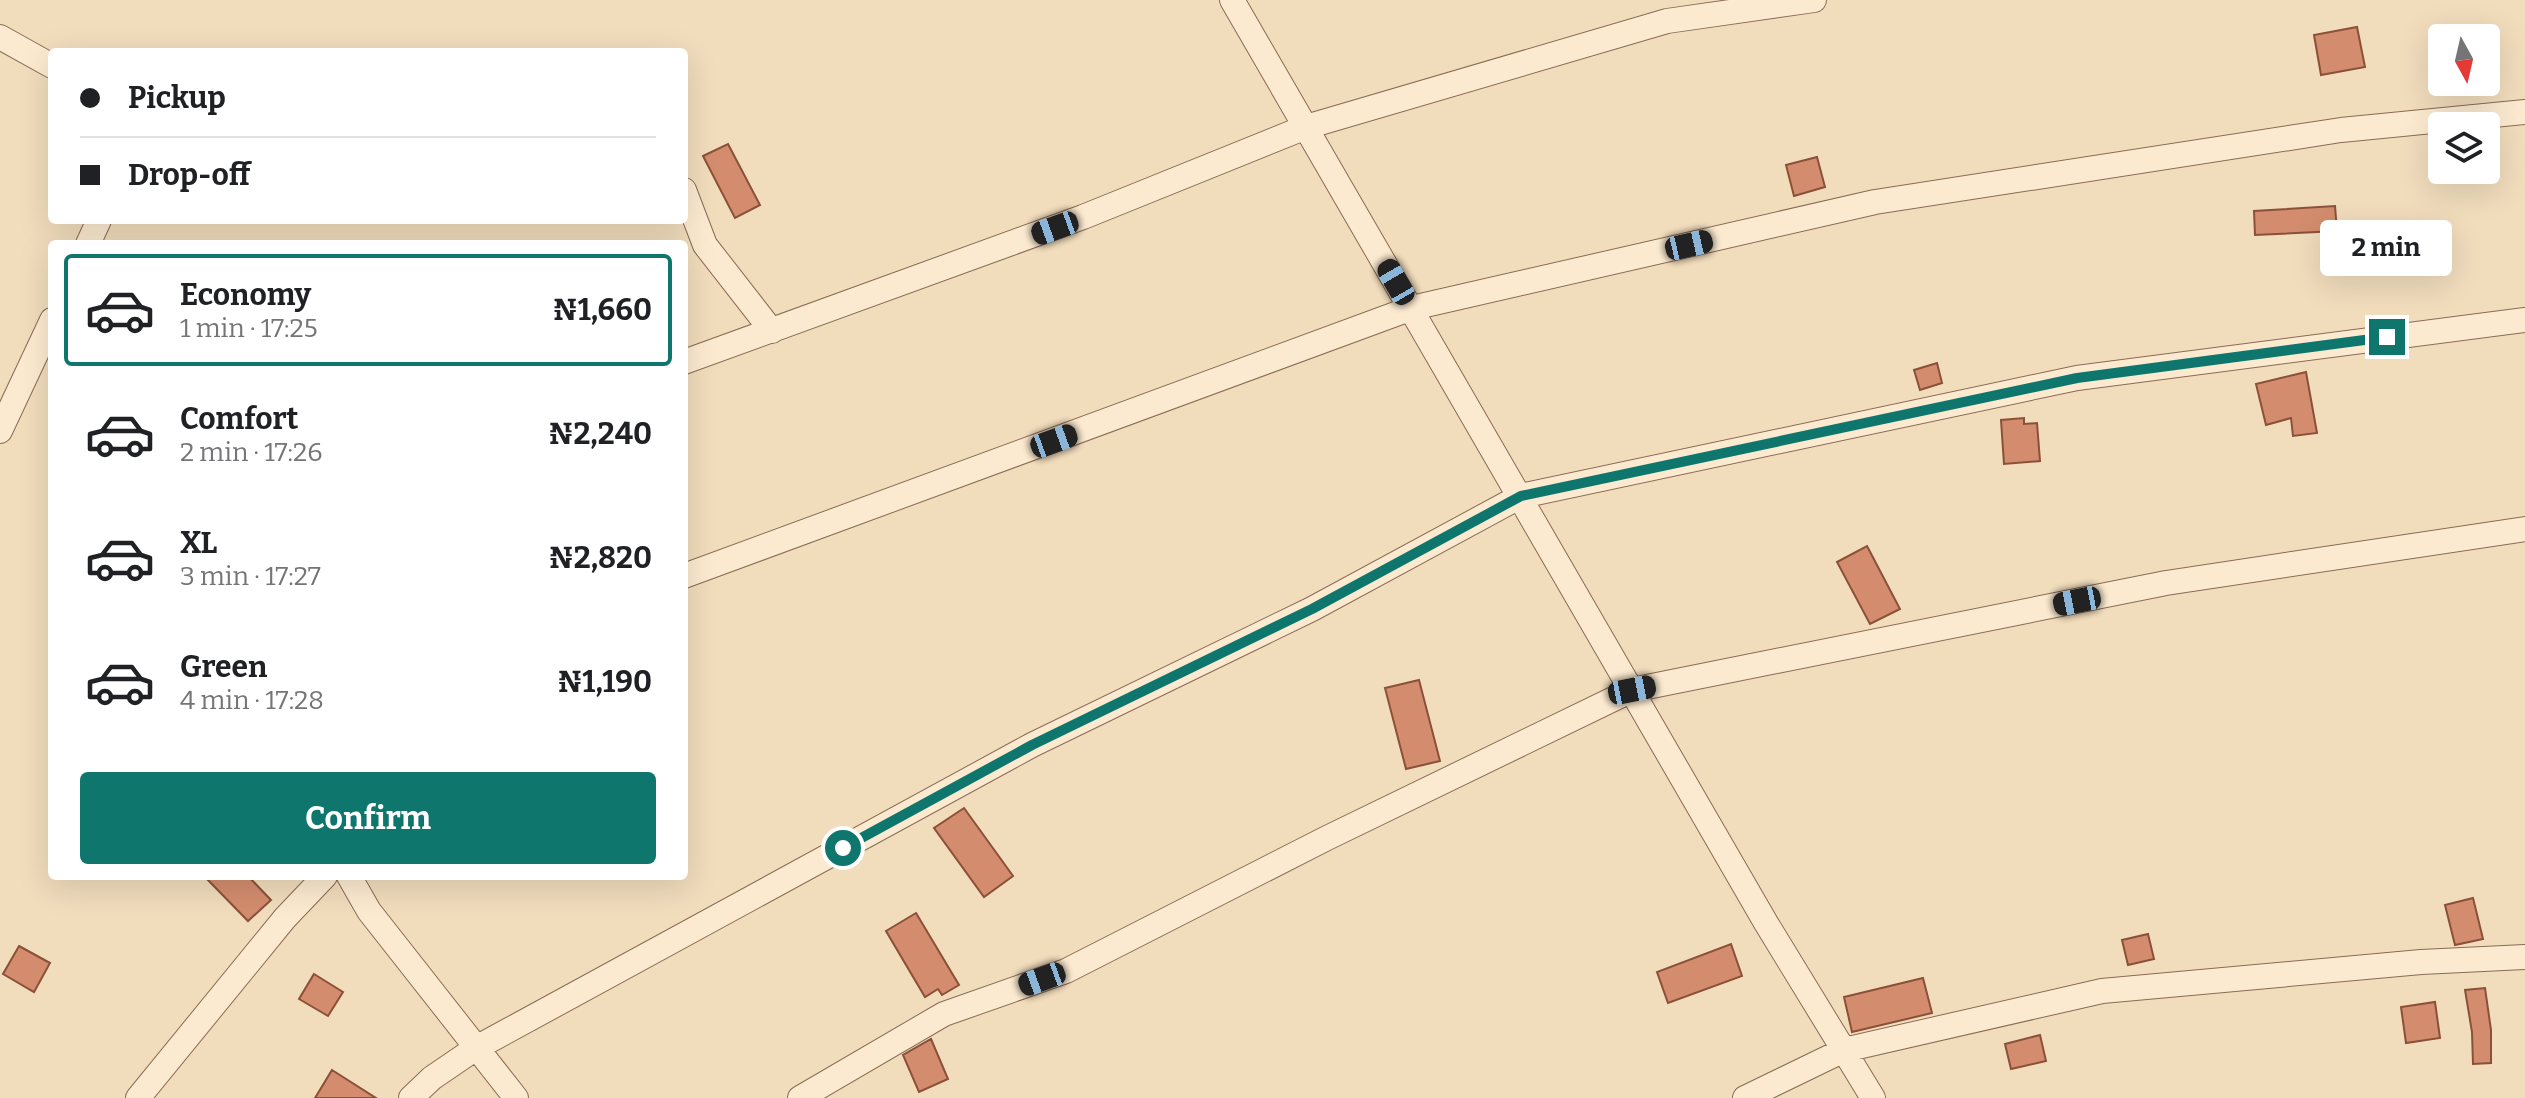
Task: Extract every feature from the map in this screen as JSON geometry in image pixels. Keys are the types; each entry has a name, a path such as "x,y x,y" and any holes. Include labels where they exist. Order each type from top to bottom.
{"street":[{"path":"1232,0 1766,923 1873,1098"},
{"path":"688,361 1083,217 1306,127 1667,21 1814,0"},
{"path":"0,37 48,64"},
{"path":"688,575 1412,308 1875,202 2341,130 2525,112"},
{"path":"688,200 705,245 772,331"},
{"path":"411,1098 432,1078 476,1048 1032,745 1312,609 1521,496 2077,378 2525,320"},
{"path":"0,431 48,329"},
{"path":"800,1098 944,1014 1066,971 1327,838 1632,690 2166,583 2525,529"},
{"path":"138,1098 285,918 321,880"},
{"path":"351,880 369,911 516,1098"},
{"path":"1745,1098 1844,1050 2102,991 2421,962 2525,957"}],"building":[{"path":"2357,27 2365,67 2321,75 2314,35"},
{"path":"728,144 760,205 735,218 703,156"},
{"path":"1817,157 1825,187 1794,196 1786,165"},
{"path":"2335,206 2337,231 2255,235 2254,211"},
{"path":"2368,241 2371,272 2348,275 2344,243"},
{"path":"1937,363 1942,383 1920,390 1914,370"},
{"path":"2306,372 2317,433 2293,436 2291,418 2266,425 2256,384"},
{"path":"2024,418 2024,424 2037,423 2040,461 2004,464 2001,420"},
{"path":"1867,546 1900,609 1870,624 1837,562"},
{"path":"1419,680 1440,761 1406,769 1385,688"},
{"path":"964,808 1013,876 984,897 934,828"},
{"path":"208,880 252,880 271,900 248,921"},
{"path":"2473,898 2483,939 2455,945 2445,905"},
{"path":"916,913 959,985 942,995 938,989 925,997 886,931"},
{"path":"2148,934 2154,959 2128,965 2122,940"},
{"path":"1731,944 1742,976 1668,1003 1657,972"},
{"path":"19,946 50,963 34,992 3,974"},
{"path":"314,974 343,992 328,1016 299,999"},
{"path":"1923,978 1932,1013 1852,1032 1844,997"},
{"path":"2485,988 2491,1030 2491,1063 2473,1064 2472,1032 2465,990"},
{"path":"2435,1002 2440,1038 2406,1043 2401,1007"},
{"path":"2040,1035 2046,1061 2011,1069 2005,1044"},
{"path":"931,1039 948,1079 919,1092 903,1055"},
{"path":"332,1070 376,1098 315,1098"}],"route":[{"path":"843,848 1032,745 1312,609 1521,496 2077,378 2387,337"}]}
